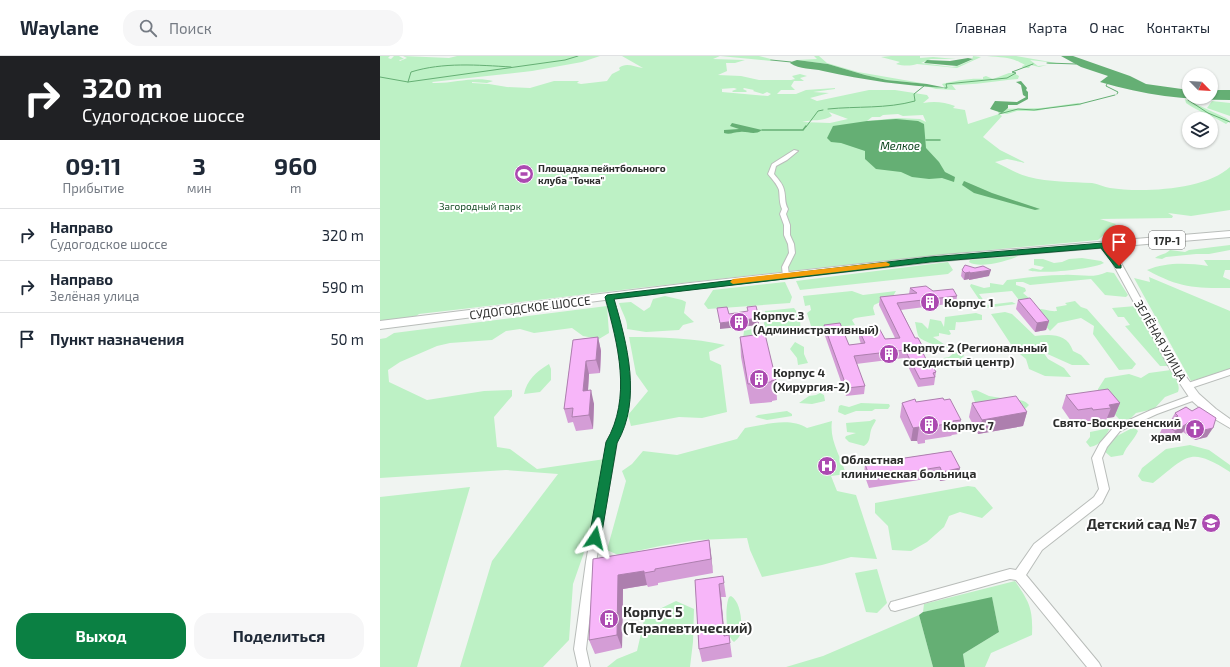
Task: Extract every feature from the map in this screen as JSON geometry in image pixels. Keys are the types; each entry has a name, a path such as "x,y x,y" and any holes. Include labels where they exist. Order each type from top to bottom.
{"main road":[{"name":"СУДОГОДСКОЕ ШОССЕ","path":"380,325 965,256 1230,234"}],"street":[{"path":"786,276 784,267 792,253 791,244 787,234 787,225 783,214 784,208 781,202 782,193 780,184 771,174 774,165 785,159 796,150"},
{"name":"ЗЕЛЁНАЯ УЛИЦА","path":"1103,245 1116,262 1174,367 1195,397 1212,412 1230,424"},
{"path":"584,667 580,649 591,562 612,442 619,430 624,404 625,363 619,332 609,297"},
{"path":"1188,386 1230,372"},
{"path":"1019,575 1038,547 1098,500 1104,489 1097,458 1104,445 1117,429 1154,412 1195,397"},
{"path":"896,606 1010,574 1019,575 1095,667"}],"green space":[{"name":"Загородный парк","path":"380,56 390,56 388,58 391,59 394,56 399,56 404,59 399,60 400,61 407,58 403,56 449,58 457,56 600,56 582,62 532,71 432,82 440,83 478,79 493,81 487,83 472,83 530,88 554,81 579,81 577,83 581,84 607,81 612,74 620,70 619,68 624,65 643,68 622,56 720,56 713,59 745,60 735,63 726,63 727,71 718,75 741,76 759,80 791,80 795,79 792,76 800,74 807,76 800,78 804,81 794,81 791,86 795,90 781,90 777,94 796,94 806,90 835,88 813,92 829,93 810,98 817,101 869,90 895,90 927,95 929,98 923,103 943,103 955,106 953,108 965,110 968,124 999,114 1002,116 983,137 1000,150 1026,163 1007,159 995,162 1020,174 1037,179 1060,182 1092,183 1108,188 1155,190 1190,185 1205,181 1219,175 1230,167 1230,210 1191,216 1168,213 1173,216 1172,218 1100,219 1116,224 1098,240 758,274 419,314 415,317 380,321","holes":["734,88 737,89 732,91 733,92 746,92 747,91 743,89 744,88 763,94 767,92 771,94 768,96 722,92 722,89 720,89","829,112 848,119 830,123 802,122 824,119 832,116","883,115 923,115 926,122 920,119 898,118 867,121 872,117 880,117"]},
{"path":"720,56 759,56 771,59 771,61"},
{"path":"814,56 819,56 827,63 858,72 927,84 887,80 828,64 797,60 817,59"},
{"path":"920,56 920,58 933,57 956,59 931,59 921,63 952,67 972,60 973,56 981,57 957,68 917,64 902,65 896,64 900,62 881,57"},
{"path":"987,56 1016,56 1062,64 1049,64 1047,62 1030,60 1038,66 1047,65 1039,67 1031,65 1029,68 1023,68 1022,66 1025,65 1015,60"},
{"path":"1009,73 1014,73 1019,76 1018,79 977,84 952,85 956,90 936,89 925,86 945,88 942,84 962,80 983,79 983,77 986,76 993,79"},
{"path":"1218,102 1230,103 1230,116 1207,108 1210,104 1218,104"},
{"path":"1078,103 1082,105 1050,108 1037,111 1017,111 1007,114 998,113 1000,109 1041,108"},
{"path":"1188,104 1196,104 1213,112 1203,112"},
{"path":"1218,114 1230,121 1226,124 1218,120"},
{"path":"1230,245 1230,250 1209,254 1166,257 1162,259 1155,258 1170,250 1185,252 1189,250"},
{"path":"1018,256 1001,262 979,265 969,262 970,260"},
{"path":"1082,258 1101,261 1104,263 1066,271 1043,272 1028,270 1032,268 1041,270 1044,267 1034,265 1034,259 1043,259 1054,263 1069,259"},
{"path":"1204,260 1230,260 1230,270 1225,270 1223,277 1230,280 1230,288 1187,286 1178,284 1147,270 1169,264 1193,264 1208,266"},
{"path":"948,262 953,270 948,274 800,290 796,281"},
{"path":"1107,272 1114,273 1128,295 1126,297 1105,295 1091,279 1030,285 1023,282 1016,282 1016,285 1025,288 1026,291 1023,293 1029,298 1026,301 1019,300 1012,291 979,294 987,305 1012,302 1016,304 985,308 970,286 971,284 984,288 990,287 990,283 1003,285 1007,280 1057,275 1091,276"},
{"path":"1149,277 1230,311 1230,370 1191,381 1134,278 1150,282"},
{"path":"785,282 792,297 790,303 708,309 704,304 713,290"},
{"path":"852,291 863,295 896,291 893,296 874,305 873,308 875,315 855,318 852,320 855,325 819,329 811,326 807,313 811,310 810,305 805,306 803,296"},
{"path":"665,296 686,302 684,313 694,322 683,325 679,330 646,332 627,329 626,319 619,303 631,302 644,311 650,307 653,299"},
{"path":"1075,301 1081,307 1087,309 1136,364 1132,369 1119,370 1093,334 1094,326 1081,318 1058,323 1050,331 1031,309 1057,311 1056,307 1067,305 1065,303"},
{"path":"607,306 609,333 599,339 583,336 572,328 534,333 520,329 506,331 492,340 450,343 437,346 400,362 388,370 389,382 427,400 484,391 512,390 512,396 494,417 497,447 510,449 537,469 605,459 595,521 573,584 569,640 543,667 460,667 492,561 558,474 506,470 380,478 380,339 386,338 394,333"},
{"path":"1136,306 1168,366 1160,366 1125,326 1130,325 1124,317 1118,317 1112,308"},
{"path":"794,308 800,319 799,333 743,338 744,331 764,326 765,311"},
{"path":"1005,312 1012,314 1035,336 1052,335 1063,338 1067,341 1073,351 1081,355 1090,365 1072,365 1043,352 1048,359 1064,368 1071,377 1045,376 1029,369 1026,359 1014,349 991,314"},
{"path":"976,313 982,315 982,320 956,322 955,330 949,330 951,334 939,333 939,336 933,337 950,348 929,343 918,336 915,322 922,323 928,329 930,319 941,321 944,327 945,317"},
{"path":"629,337 677,338 725,345 709,352 710,360 721,365 727,412 702,418 679,417 631,426 628,415 648,391 636,374"},
{"path":"795,342 804,347 804,354 808,363 798,365 797,358 790,349"},
{"path":"955,352 962,352 964,356 956,363 951,364 951,367 946,367 943,358 949,357"},
{"path":"549,364 551,369 551,380 540,392 524,394 530,380 540,370"},
{"path":"1171,370 1178,384 1178,392 1165,397 1154,409 1136,413 1130,419 1120,420 1097,396 1098,389 1105,378 1129,374 1141,378 1149,373"},
{"path":"976,390 989,396 1001,398 1007,402 1021,400 1029,405 1024,410 976,405 971,391"},
{"path":"820,393 824,395 825,401 812,404 799,403 809,396"},
{"path":"861,403 889,404 890,406 888,409 856,411 845,415 838,412 839,406 841,405 849,407"},
{"path":"787,411 792,414 792,416 767,420 755,417 758,415"},
{"path":"874,419 876,420 871,429 869,441 864,446 849,442 845,438 846,436 856,433 847,432 846,423 870,421"},
{"path":"832,421 832,435 846,474 831,476 837,491 856,495 877,559 851,557 822,565 762,577 750,550 747,538 697,540 618,555 607,550 626,481 622,471 632,464 643,451 677,455 737,439 745,428 785,422 807,428"},
{"path":"1134,427 1138,431 1123,455 1111,457 1104,451 1115,437"},
{"path":"1110,428 1100,442 1094,446 1090,447 1086,442 1090,437 1090,432"},
{"path":"1190,445 1209,450 1230,465 1230,472 1206,459 1197,457 1182,461 1153,483 1142,481 1138,476 1142,468 1166,449"},
{"path":"968,486 975,487 993,508 982,518 960,512 949,516 944,527 927,542 911,551 892,550 888,526 875,513 875,503"},
{"path":"470,487 417,667 380,667 380,497"},
{"path":"877,569 887,603 877,613 866,612 855,573"},
{"path":"1015,581 1030,606 1032,635 991,653 985,667 965,667 963,654 999,632 992,598 923,612 924,604"},
{"path":"731,596 737,603 741,619 740,635 734,642 731,639 727,627 726,614 729,597"},
{"path":"676,601 694,609 693,642 690,667 607,667 617,659 637,651 645,616"},
{"path":"919,615 933,667 786,667 823,656"}],"water":[{"path":"1061,56 1073,56 1130,76 1146,84 1182,89 1182,98 1116,87 1100,82 1108,76 1081,67"},
{"path":"968,58 973,59 957,66 924,63 927,60 950,61"},
{"path":"797,60 828,64 887,80 927,84 947,88 869,80 802,68 790,63"},
{"path":"1021,81 1027,88 1028,99 1017,105 1008,105 1008,108 1002,113 990,109 995,101 1017,102 1026,97 1023,95 1021,85 1016,82"},
{"path":"1218,90 1230,90 1230,100 1218,100"},
{"name":"Мелкое","path":"896,119 918,121 924,124 926,148 939,162 945,172 955,177 954,182 942,178 929,179 912,177 901,172 876,169 865,159 865,151 841,143 831,142 827,138 833,126 867,121"},
{"path":"732,123 762,130 754,133 724,133 724,130 739,129 730,126"},
{"path":"964,181 992,193 1040,209 1035,210 974,193 962,185"},
{"path":"992,597 999,632 963,654 965,667 933,667 919,615 923,612"}],"building":[{"path":"965,265 975,268 983,266 991,270 965,273 962,270"},
{"path":"926,286 933,291 953,289 957,296 897,303 915,338 918,338 924,349 921,349 930,367 933,367 936,372 933,373 935,377 920,379 905,350 854,356 865,386 847,388 824,325 840,323 849,345 865,343 859,330 879,328 885,339 900,338 880,297 917,293 910,288"},
{"path":"1030,298 1049,321 1037,323 1018,300"},
{"path":"756,306 759,318 720,323 717,308 727,307 729,314 748,311 747,307"},
{"path":"753,334 765,334 776,380 771,382 748,384 740,337 754,335"},
{"path":"598,337 596,360 586,361 583,391 591,390 589,415 572,417 573,408 564,409 573,340"},
{"path":"1108,389 1120,403 1109,405 1111,408 1078,410 1066,395"},
{"path":"1016,396 1027,412 982,420 972,403"},
{"path":"943,398 944,400 950,399 961,420 953,421 954,423 926,427 927,429 921,430 919,427 913,428 902,403 915,399 916,402"},
{"path":"1186,407 1192,411 1199,407 1216,418 1213,428 1200,431 1188,423 1175,431 1164,424 1178,416 1175,413"},
{"path":"951,451 960,468 942,472 940,467 870,478 865,464"},
{"path":"709,540 711,559 655,569 655,571 644,573 644,571 618,575 617,635 589,640 593,559"},
{"name":"Корпус 5 (Терапевтический)","path":"723,576 724,583 719,584 724,636 729,635 730,643 699,649 695,580"}],"waterway":[{"path":"408,82 565,60 578,56"},
{"path":"771,60 791,62"},
{"path":"1047,63 1076,64"},
{"path":"945,88 947,88 946,84 1007,78 1016,73 1012,72 1033,64"},
{"path":"408,82 411,72 448,65 511,67"},
{"path":"380,77 408,82"},
{"path":"1107,84 1106,86 1118,92 1117,94"},
{"path":"828,109 904,104 915,101 914,94 924,86"},
{"path":"999,114 1018,109 1034,110 1080,104 1115,95"},
{"path":"1194,104 1208,113 1230,122"},
{"path":"806,127 818,111 823,110"},
{"path":"762,130 803,130 806,126"},
{"path":"926,140 940,140"}],"slow traffic":[{"path":"733,282 886,264"}],"place":[{"name":"Площадка пейнтбольного клуба \"Точка\"","path":"524,174"},
{"name":"Корпус 1","path":"930,302"},
{"name":"Корпус 3 (Административный)","path":"739,322"},
{"name":"Корпус 2 (Региональный сосудистый центр)","path":"889,354"},
{"name":"Корпус 4 (Хирургия-2)","path":"759,379"},
{"name":"Корпус 7","path":"929,425"},
{"name":"Свято-Воскресенский храм","path":"1195,429"},
{"name":"Областная клиническая больница","path":"827,466"},
{"name":"Детский сад №7","path":"1211,523"},
{"name":"Корпус 5 (Терапевтический)","path":"609,619"}],"route":[{"path":"595,538 612,442 619,430 624,404 625,363 619,332 609,297 690,286 930,260 1103,245 1119,266"}]}
